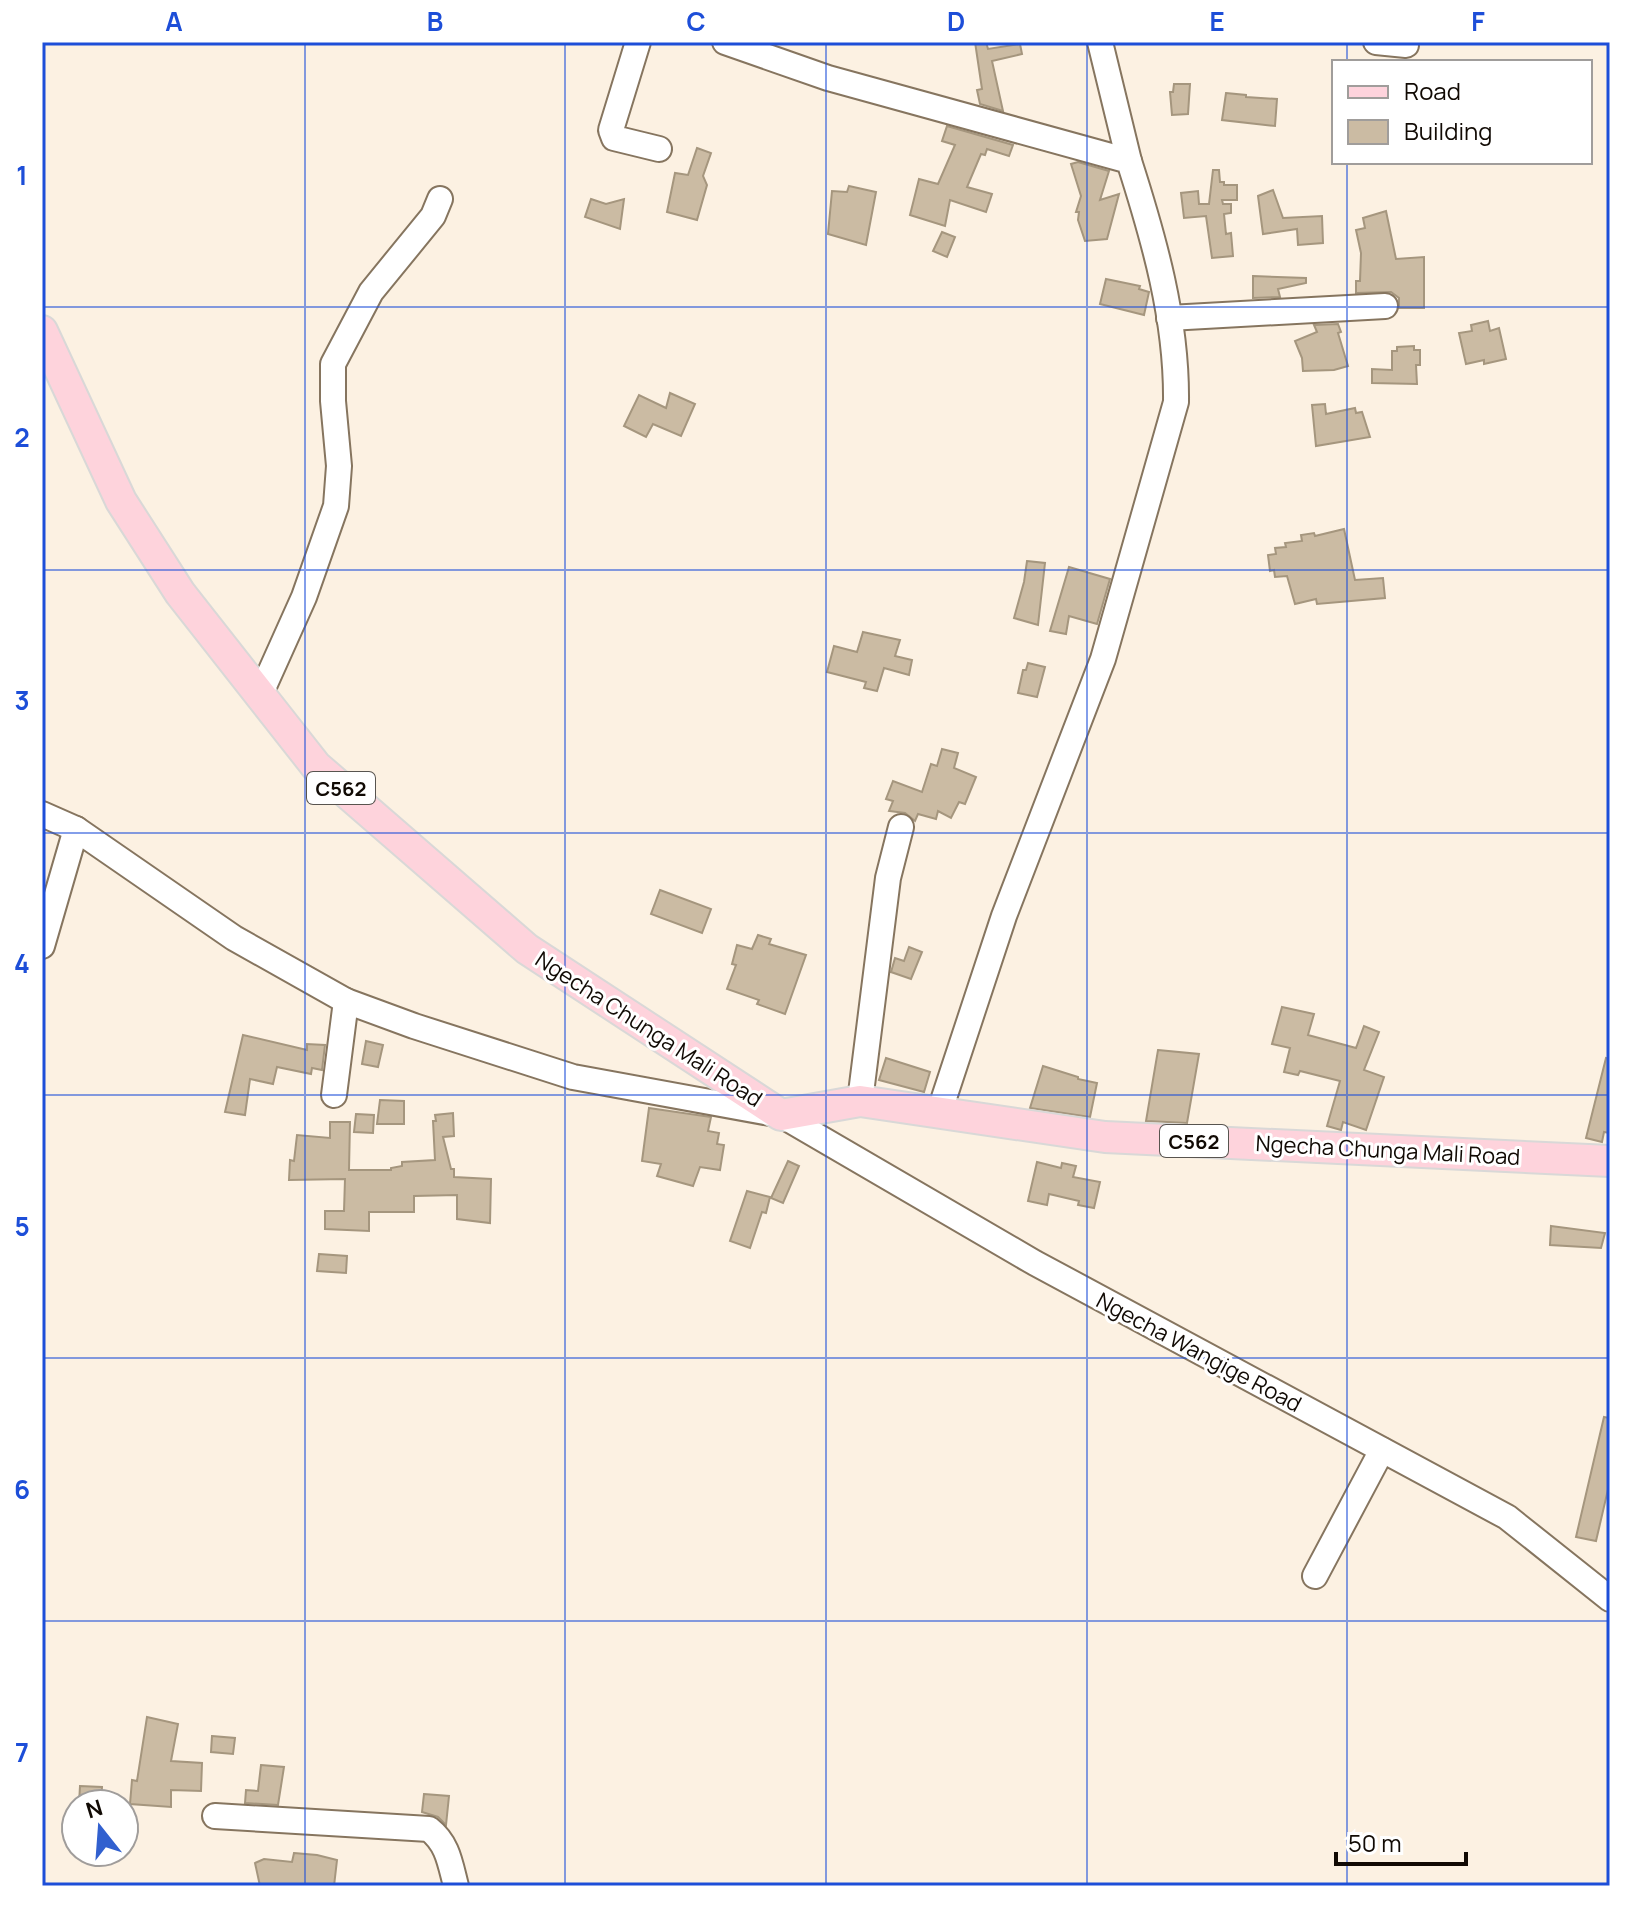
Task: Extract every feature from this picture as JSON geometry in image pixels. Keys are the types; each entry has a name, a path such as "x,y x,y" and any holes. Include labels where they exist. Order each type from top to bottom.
{"main road":[{"name":"Ngecha Chunga Mali Road","path":"42,331 121,501 180,593 316,766 527,949 781,1115 860,1101 1105,1137 1610,1161"}],"street":[{"path":"638,42 611,130 614,138 659,149"},
{"path":"725,42 781,51 828,78 1129,161"},
{"path":"939,1113 1004,916 1103,659 1176,402 1177,362 1156,246 1129,161 1100,42"},
{"path":"1376,42 1406,45"},
{"path":"260,695 304,597 336,506 339,466 333,364 371,292 433,216 440,199"},
{"path":"1169,318 1385,306"},
{"name":"Ngecha Wangige Road","path":"42,814 76,829 234,938 346,1001 573,1077 781,1115 1035,1263 1507,1517 1610,1599"},
{"path":"860,1101 888,878 901,827"},
{"path":"42,946 76,829"},
{"path":"334,1095 346,1001"},
{"path":"1315,1576 1382,1450"},
{"path":"215,1816 429,1829 442,1839 446,1847 456,1886"}],"building":[{"path":"975,42 986,42 988,49 1020,44 1022,54 992,61 1003,111 980,104 977,90 982,89"},
{"path":"1174,84 1190,84 1188,114 1172,115 1170,92 1173,92"},
{"path":"1226,93 1277,99 1275,126 1222,120"},
{"path":"947,126 1013,145 1009,156 987,149 985,155 981,154 967,187 992,194 986,212 950,200 945,226 910,215 919,179 938,184 955,145 942,141"},
{"path":"697,148 711,153 703,176 707,185 697,220 667,212 675,173 688,175"},
{"path":"1078,162 1109,171 1100,200 1119,194 1107,239 1085,241 1078,220 1079,212 1076,212 1081,196 1071,164"},
{"path":"1213,170 1219,170 1220,182 1224,185 1237,185 1237,200 1222,200 1223,204 1231,204 1231,213 1224,214 1226,234 1231,233 1233,256 1212,258 1206,216 1184,218 1181,193 1198,191 1199,204 1209,204"},
{"path":"849,186 876,192 866,245 828,234 832,191 847,192"},
{"path":"1273,190 1283,218 1322,216 1323,243 1298,245 1297,229 1263,234 1258,196"},
{"path":"591,199 606,204 624,199 620,229 585,217"},
{"path":"1386,211 1396,259 1424,257 1424,308 1399,308 1399,298 1391,292 1356,293 1356,281 1360,281 1361,253 1356,230 1365,228 1363,218"},
{"path":"942,232 955,237 947,257 933,251"},
{"path":"1253,276 1306,278 1306,283 1278,289 1280,297 1253,298"},
{"path":"1106,279 1140,286 1139,289 1149,292 1144,315 1100,304"},
{"path":"1488,321 1490,331 1499,328 1506,359 1466,364 1459,333 1472,331 1471,325"},
{"path":"1338,324 1348,366 1334,370 1303,371 1295,341 1317,332 1314,325"},
{"path":"1414,346 1414,350 1420,350 1420,365 1416,365 1417,384 1372,383 1372,369 1392,370 1392,351 1397,351 1397,347"},
{"path":"670,393 695,404 681,436 653,424 646,437 624,426 639,395 666,408"},
{"path":"1325,404 1326,414 1355,408 1356,413 1362,412 1370,437 1316,446 1312,405"},
{"path":"1344,529 1355,580 1383,578 1385,598 1317,604 1316,599 1295,604 1287,576 1275,577 1274,570 1270,571 1268,555 1276,554 1275,548 1286,547 1285,543 1302,541 1301,535 1314,533 1315,536"},
{"path":"1027,561 1045,563 1038,625 1014,618"},
{"path":"1069,567 1110,579 1097,624 1069,616 1066,634 1050,631"},
{"path":"863,632 900,640 895,656 912,660 909,675 884,668 877,691 864,688 866,682 827,672 834,646 857,652"},
{"path":"1028,663 1045,667 1037,697 1018,693 1023,670 1026,670"},
{"path":"942,749 958,753 954,768 976,777 965,804 959,802 951,818 938,811 936,819 918,814 915,821 905,813 889,811 893,801 886,799 893,781 922,792 931,764 937,766"},
{"path":"660,890 711,909 702,933 651,914"},
{"path":"758,935 771,939 769,944 806,955 785,1014 757,1004 759,1000 727,989 736,965 732,964 737,945 752,949"},
{"path":"909,947 922,952 911,979 891,972 895,958 904,961"},
{"path":"1282,1007 1314,1014 1308,1035 1356,1048 1364,1026 1379,1032 1364,1070 1384,1077 1366,1130 1343,1122 1341,1130 1327,1126 1340,1081 1300,1071 1298,1075 1284,1072 1290,1048 1272,1044"},
{"path":"243,1035 307,1050 307,1044 325,1045 322,1070 312,1068 311,1074 277,1067 273,1084 250,1079 245,1115 225,1112"},
{"path":"366,1041 383,1045 378,1067 362,1064"},
{"path":"1158,1050 1199,1054 1187,1123 1146,1121"},
{"path":"886,1058 930,1072 924,1092 879,1080"},
{"path":"1606,1058 1610,1059 1610,1133 1604,1132 1602,1142 1586,1138"},
{"path":"1043,1066 1097,1083 1090,1117 1030,1108"},
{"path":"380,1100 404,1101 404,1124 377,1124"},
{"path":"649,1108 711,1117 708,1131 719,1133 717,1144 724,1145 720,1170 700,1167 693,1186 657,1176 661,1164 642,1161"},
{"path":"453,1113 454,1136 443,1137 451,1169 454,1169 454,1177 491,1179 490,1223 457,1219 457,1195 414,1196 414,1212 369,1212 369,1231 325,1229 325,1211 344,1211 345,1179 289,1180 290,1160 294,1161 297,1135 330,1138 330,1122 350,1122 349,1170 391,1170 402,1166 402,1162 435,1160 435,1115"},
{"path":"356,1114 374,1115 373,1133 354,1132"},
{"path":"788,1161 799,1166 783,1203 771,1198"},
{"path":"1037,1162 1061,1168 1062,1163 1076,1166 1073,1177 1100,1182 1094,1208 1049,1194 1047,1205 1028,1201"},
{"path":"747,1191 770,1197 750,1248 730,1241"},
{"path":"1551,1226 1605,1233 1601,1248 1550,1245"},
{"path":"319,1254 347,1256 346,1273 317,1271"},
{"path":"1604,1417 1610,1418 1610,1481 1596,1541 1576,1537"},
{"path":"147,1717 178,1724 171,1761 202,1763 201,1791 171,1790 171,1807 140,1805 140,1788 131,1788 132,1780 137,1781"},
{"path":"212,1736 235,1738 233,1754 211,1752"},
{"path":"261,1765 284,1767 278,1805 245,1803 246,1790 258,1791"},
{"path":"424,1794 449,1796 446,1825 438,1817 422,1812"},
{"path":"294,1853 337,1860 334,1886 260,1886 255,1863 264,1859 292,1862"}]}
